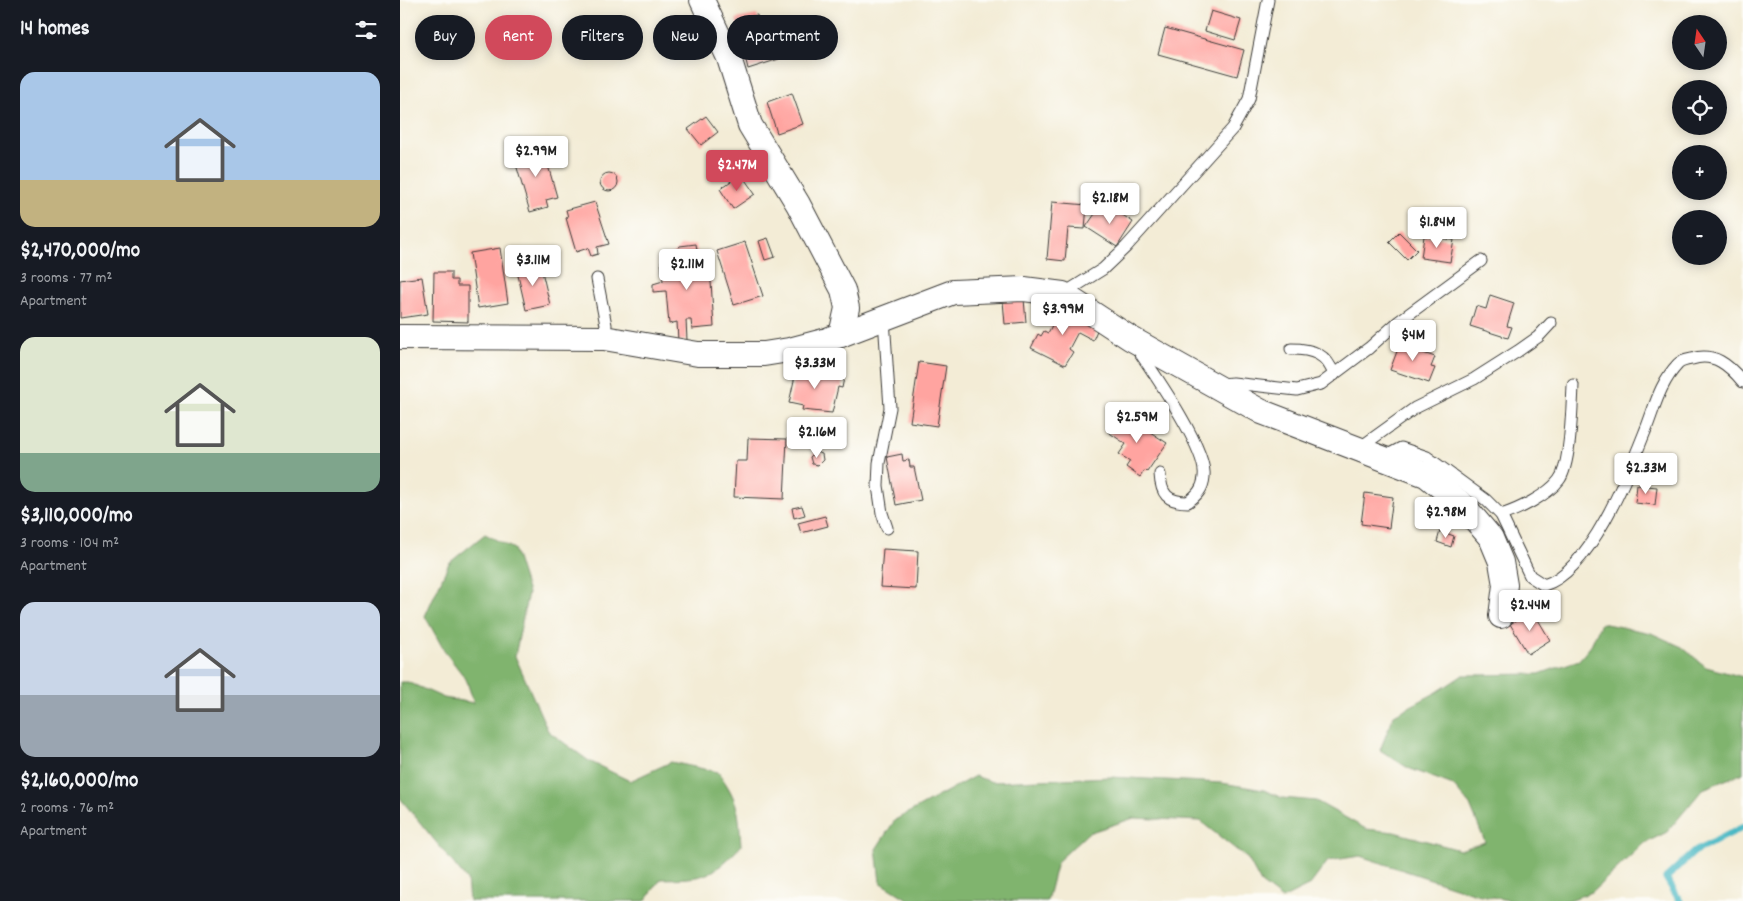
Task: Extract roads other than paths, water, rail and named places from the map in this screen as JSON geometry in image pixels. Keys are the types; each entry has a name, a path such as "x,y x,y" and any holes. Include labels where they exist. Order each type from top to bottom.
{"street":[{"path":"702,0 729,58 750,125 798,204 843,290 847,308 841,335"},
{"path":"400,337 604,338 698,354 738,354 790,350 841,335 924,302 964,291 1024,289 1063,294 1130,338 1262,412 1426,475 1463,506 1491,538 1501,562 1505,584 1501,616"}],"lane":[{"path":"1063,294 1103,269 1126,247 1233,128 1249,99 1268,0"},
{"path":"1212,385 1233,383 1297,390 1321,384 1398,322 1482,261"},
{"path":"597,278 606,325 604,338"},
{"path":"884,318 890,408 879,463 878,486 882,514 887,528"},
{"path":"1358,449 1415,408 1474,379 1518,352 1538,337 1551,323"},
{"path":"1130,338 1170,400 1203,459 1204,476 1199,494 1188,502 1177,502 1168,497 1161,488 1160,474"},
{"path":"1291,349 1303,348 1319,354 1330,363 1334,375"},
{"path":"1381,459 1401,448 1427,457 1486,500 1501,516 1530,576 1544,584 1557,581 1578,562 1612,506 1628,472 1660,389 1680,363 1704,355 1729,365 1743,382"},
{"path":"1501,516 1513,512 1538,497 1560,479 1570,438 1573,385"}],"waterway":[{"path":"1680,901 1666,878 1694,852 1743,827"}]}
